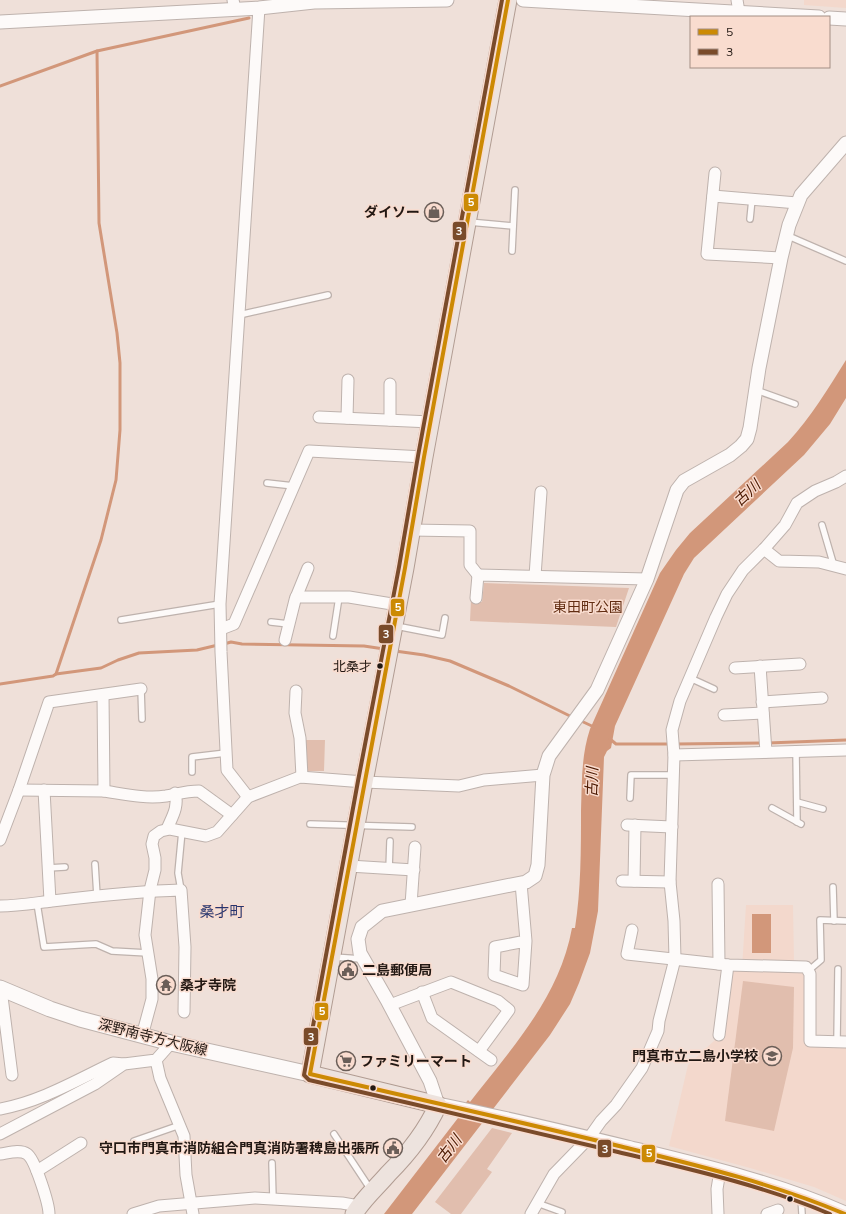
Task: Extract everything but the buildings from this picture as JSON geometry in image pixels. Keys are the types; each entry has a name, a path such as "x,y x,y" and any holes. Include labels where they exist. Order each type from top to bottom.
{"main road":[{"path":"508,0 398,605 310,1074 589,1138 720,1171 800,1196 845,1214"},
{"name":"深野南寺方大阪線","path":"0,988 58,1012 80,1019 142,1036 310,1074"},
{"path":"356,1210 425,1130 438,1104"}],"street":[{"path":"0,22 234,4 259,8 314,2 447,0"},
{"path":"523,0 738,6 813,16"},
{"path":"248,797 227,770 220,604 259,8"},
{"path":"830,18 846,19"},
{"path":"438,1104 430,1081 390,1005 360,953 358,939 362,927 382,911 526,882 535,876 538,865 543,775 549,756 597,690 647,579 676,490 684,481 730,455 742,446 747,439 780,258 786,235 801,195 846,143"},
{"path":"715,173 707,254 780,258"},
{"path":"713,196 797,203"},
{"path":"347,418 348,380"},
{"path":"390,384 390,420"},
{"path":"320,417 431,422"},
{"path":"221,638 234,624 309,451 424,456"},
{"path":"531,1214 554,1174 589,1138 601,1121 616,1105 642,1068 658,1031 659,1021 675,959 674,921 670,882 673,775 672,730 680,701 711,628 727,594 743,570 764,550 785,525 797,503 815,491 846,476"},
{"path":"535,576 542,492"},
{"path":"411,530 470,531 470,565 478,575 476,598"},
{"path":"764,550 779,561 819,562 846,570"},
{"path":"285,640 296,597 308,568"},
{"path":"478,575 647,579"},
{"path":"296,597 350,597 398,605"},
{"path":"735,668 800,664"},
{"path":"760,666 766,750"},
{"path":"0,840 49,702 103,695 141,688"},
{"path":"296,691 295,713 300,738 302,777"},
{"path":"103,695 104,791"},
{"path":"762,702 822,698"},
{"path":"724,715 763,713"},
{"path":"673,752 846,750"},
{"path":"142,1036 152,999 152,979 145,935 150,890 155,870 155,858 152,844 154,836 161,831 170,829 206,836 217,832 248,797 300,777 364,782 459,786 484,780 543,775"},
{"path":"19,790 104,791 135,796 165,796 199,791 232,815"},
{"path":"44,790 50,901"},
{"path":"167,830 176,810 177,800 175,794"},
{"path":"634,881 631,825 672,827"},
{"path":"411,905 415,847"},
{"path":"349,866 414,870"},
{"path":"622,881 670,882"},
{"path":"521,883 526,941"},
{"path":"718,884 724,964 720,1035"},
{"path":"0,906 19,906 50,901 150,890 181,890 185,947 184,1012"},
{"path":"632,930 627,954 724,964 806,967 810,974 810,1041 842,1042"},
{"path":"390,1005 451,982 498,1001 509,1010 478,1051"},
{"path":"0,988 12,1075"},
{"path":"422,992 432,1018 491,1060"},
{"path":"0,1109 40,1097 113,1063 124,1064 156,1060 172,1043"},
{"path":"156,1060 160,1078 184,1136 186,1175 193,1214"},
{"path":"0,1134 95,1084 124,1064"},
{"path":"38,1171 81,1143"},
{"path":"0,1154 16,1152 26,1153 32,1158 38,1171 49,1214"},
{"path":"718,1214 717,1189 720,1171"},
{"path":"133,1214 159,1210 192,1202 255,1198 342,1203 356,1210"},
{"path":"767,1214 778,1210"}],"lane":[{"path":"512,251 515,190"},
{"path":"750,218 752,199"},
{"path":"468,222 513,226"},
{"path":"786,235 846,260"},
{"path":"239,315 328,295"},
{"path":"756,390 795,404"},
{"path":"268,484 294,486"},
{"path":"822,525 834,566"},
{"path":"333,636 339,597"},
{"path":"121,620 220,604"},
{"path":"394,625 442,635 446,618"},
{"path":"271,622 289,624"},
{"path":"690,678 714,689"},
{"path":"141,688 142,719"},
{"path":"772,808 799,823 796,751"},
{"path":"192,772 192,757 226,753"},
{"path":"630,798 631,775 673,775"},
{"path":"797,802 823,809"},
{"path":"310,824 412,827"},
{"path":"181,890 178,873 182,831"},
{"path":"389,869 390,841"},
{"path":"95,864 97,896"},
{"path":"48,868 65,867"},
{"path":"833,887 834,920"},
{"path":"37,903 44,947 96,944 112,951 148,953"},
{"path":"808,971 821,960 820,920 846,921"},
{"path":"332,957 364,960"},
{"path":"838,969 842,1042"},
{"path":"134,1141 180,1125"},
{"path":"334,1134 372,1192"},
{"path":"272,1163 273,1199"},
{"path":"800,1196 802,1214"},
{"path":"537,1203 562,1212"}],"shaded area":[{"path":"804,0 846,0 846,8 804,5"},
{"name":"門真市立二島小学校","path":"746,905 793,905 794,962 806,976 807,1043 846,1048 846,1201 814,1187 669,1146 688,1065 715,1040 724,1040 731,969 742,968"}],"green space":[{"name":"東田町公園","path":"484,583 629,588 616,627 470,621 471,600 482,602"},
{"path":"304,740 325,740 324,771 304,771"},
{"path":"743,981 794,987 793,1048 774,1131 725,1121"},
{"path":"492,1128 512,1133 487,1169 492,1172 461,1214 451,1214 435,1202"}],"water":[{"name":"古川","path":"846,360 846,398 830,424 804,455 694,558 684,574 615,726 611,748 607,751 604,757 598,911 590,953 570,1004 550,1035 412,1214 384,1214 458,1118 455,1116 468,1100 470,1102 521,1036 547,996 558,974 566,952 572,928 575,928 577,914 580,870 582,770 587,739 590,729 660,573 690,533 788,442 819,402"},
{"path":"752,914 771,914 771,953 752,953"}],"waterway":[{"path":"0,86 97,51 249,18"},
{"path":"56,674 101,540 116,480 120,430 120,363 117,333 99,223 97,51"},
{"path":"224,644 231,642 242,644 364,646 384,649"},
{"path":"0,684 101,668 139,653 197,650 218,645"},
{"path":"395,651 424,655 450,661 509,686 572,717"},
{"path":"579,720 594,727"},
{"path":"610,739 616,744 670,744"},
{"path":"768,743 846,740"},
{"path":"676,744 762,743"}],"transit line":[{"name":"3","path":"502,0 399,567 304,1075 309,1080 725,1178 778,1194 830,1214"},
{"name":"5","path":"508,0 405,568 310,1074 619,1146 705,1168 790,1193 845,1214"}],"place":[{"name":"ダイソー","path":"434,212"},
{"name":"北桑才","path":"380,666"},
{"name":"二島郵便局","path":"348,970"},
{"name":"桑才寺院","path":"166,985"},
{"name":"門真市立二島小学校","path":"772,1056"},
{"name":"ファミリーマート","path":"346,1061"},
{"name":"守口市門真市消防組合門真消防署稗島出張所","path":"393,1148"}],"district":[{"name":"桑才町","path":"222,912"}]}
